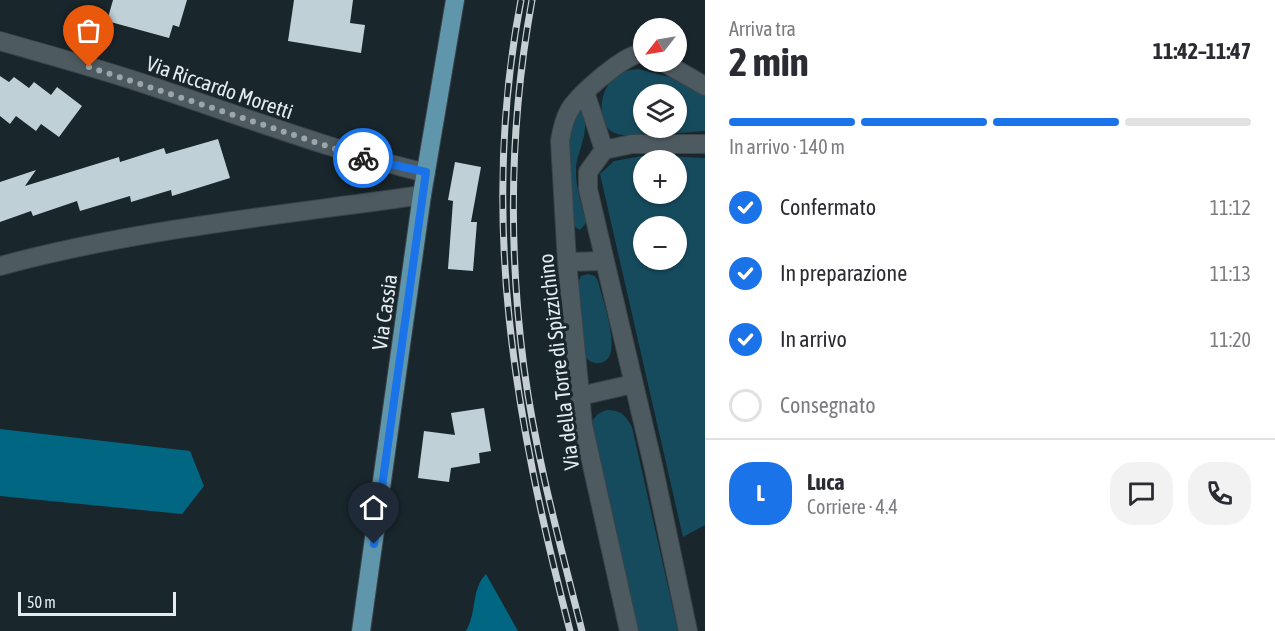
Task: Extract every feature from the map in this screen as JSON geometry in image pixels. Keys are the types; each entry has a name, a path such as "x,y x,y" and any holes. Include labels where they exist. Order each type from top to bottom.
{"main road":[{"name":"Via Cassia","path":"361,631 422,195 455,0"}],"street":[{"name":"Via Riccardo Moretti","path":"0,41 156,87 363,158 426,172"},
{"name":"Via della Torre di Spizzichino","path":"629,631 590,459 580,396 567,262 560,141 563,123 570,109 585,92 626,58 633,56"},
{"path":"680,72 705,86"},
{"path":"585,92 604,150"},
{"path":"688,631 588,189 588,172 604,150 632,144 705,144"},
{"path":"0,266 69,250 208,226 422,195"},
{"path":"567,262 604,261"},
{"path":"580,396 633,384"}],"shaded area":[{"path":"633,70 633,72 650,72 677,79 685,84 633,84 633,136 617,134 610,130 602,116 601,107 606,89 616,76"},
{"path":"687,85 705,96 705,131 687,133"},
{"path":"580,110 584,117 585,132 577,161 576,175 586,223 580,230 572,225 567,151 573,122"},
{"path":"687,157 705,158 705,525 683,537 600,174 614,161 633,158 633,204 687,204"},
{"path":"588,274 595,276 598,281 611,336 610,356 599,363 584,357 577,285 581,276"},
{"path":"606,410 622,414 632,427 678,631 634,631 591,422 598,414"},
{"path":"0,429 190,451 204,486 182,514 0,496"},
{"path":"486,574 518,631 466,631 472,617 478,587"}],"building":[{"path":"113,0 187,0 179,27 173,25 169,38 107,21"},
{"path":"294,0 353,0 350,23 365,25 361,53 288,41"},
{"path":"0,76 9,82 14,77 29,88 34,82 51,95 57,87 82,106 59,137 41,124 36,131 16,116 10,124 0,116"},
{"path":"218,139 230,178 172,196 171,190 131,202 130,196 80,211 77,201 33,216 31,211 0,222 0,182 36,170 25,186 119,157 120,162 164,148 166,154"},
{"path":"455,162 481,167 471,222 477,222 473,271 448,269 453,201 448,200"},
{"path":"484,408 491,451 479,453 480,463 451,468 449,482 418,478 424,431 455,435 451,413"}],"railway":[{"path":"521,0 509,81 503,161 504,240 509,318 519,396 533,474 570,631"},
{"path":"532,0 519,91 516,137 515,276 524,368 535,434 582,631"}],"way so far":[{"path":"89,67 156,87 363,158"}],"route":[{"path":"363,158 426,172 374,544"}]}
